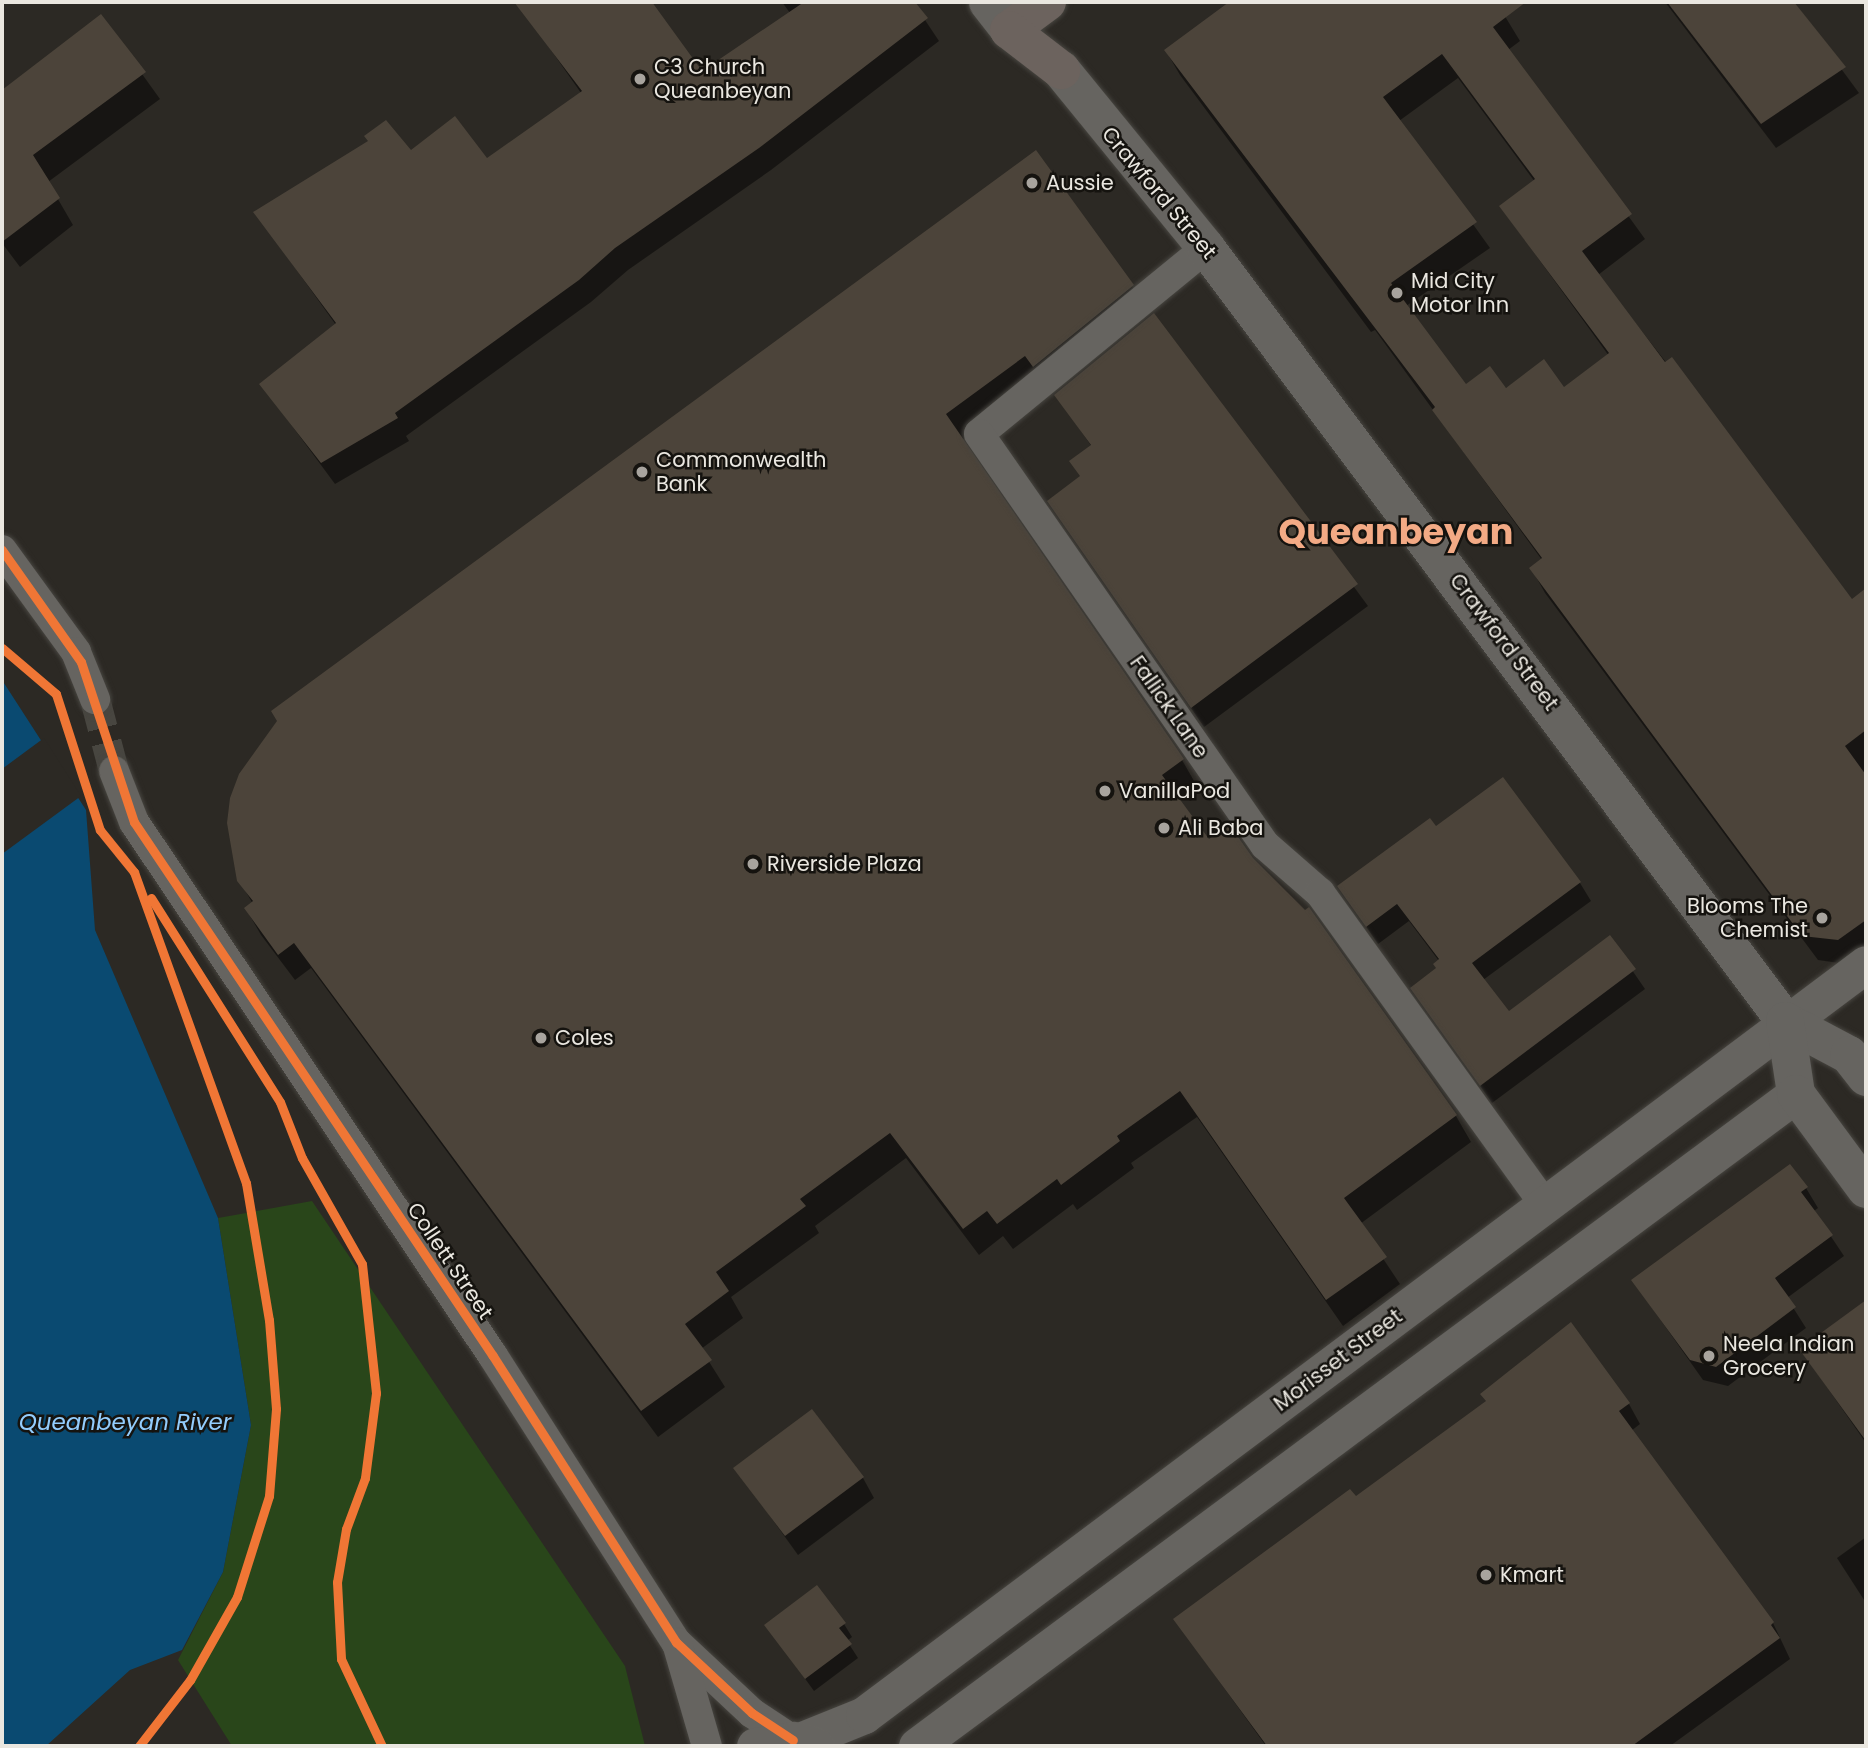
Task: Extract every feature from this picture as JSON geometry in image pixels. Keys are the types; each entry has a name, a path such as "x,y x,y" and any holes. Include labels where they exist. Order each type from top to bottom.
{"highway":[{"path":"998,16 1048,2"},
{"name":"Crawford Street","path":"1048,2 1061,70"},
{"name":"Crawford Street","path":"998,16 1061,70"}],"main road":[{"name":"Crawford Street","path":"1061,70 1206,248 1785,1021 1861,1058"},
{"name":"Crawford Street","path":"1785,1021 1796,1094 1866,1189"},
{"path":"1796,1094 1861,1058"}],"street":[{"name":"Fallick Lane","path":"1206,248 979,434 1265,845 1320,893 1545,1205"},
{"path":"2,550 76,652 95,699"},
{"name":"Collett Street","path":"114,771 141,833 485,1345 677,1642 752,1713 803,1742"},
{"name":"Morisset Street","path":"755,1746 803,1742 863,1716 1545,1205 1785,1021 1866,964"},
{"path":"916,1746 1796,1094"},
{"name":"Collett Street","path":"677,1642 707,1746"}],"green space":[{"path":"312,1201 625,1666 645,1746 232,1746 178,1660 223,1572 251,1425 218,1218"}],"water":[{"name":"Queanbeyan River","path":"2,680 86,810 95,930 218,1218 251,1425 223,1572 182,1650 130,1670 46,1746 2,1746"}],"pier":[{"path":"44,738 81,796 2,854 2,769"}],"building":[{"path":"514,2 652,2 702,71 804,2 915,2 928,18 759,148 615,248 579,280 395,413 398,418 321,463 259,384 336,323 253,212 368,141 364,136 386,120 411,150 455,116 487,158 582,91"},
{"path":"1229,2 1526,2 1493,27 1632,214 1582,251 1665,362 1672,357 1852,599 1866,588 1866,730 1845,746 1866,775 1866,920 1838,940 1802,936 1529,568 1542,558 1432,410 1435,407 1164,50","holes":["1442,54 1535,179 1499,206 1609,353 1564,387 1544,359 1506,388 1490,366 1466,384 1391,283 1477,222 1383,97"]},
{"path":"1667,2 1794,2 1846,67 1761,124"},
{"path":"101,14 146,72 33,155 60,198 2,242 2,90"},
{"name":"Riverside Plaza","path":"1036,150 1134,285 1033,367 1025,356 946,414 1184,759 1162,775 1209,839 1229,824 1253,858 1305,910 1309,907 1457,1115 1344,1198 1387,1257 1326,1300 1180,1091 1117,1136 1120,1141 1061,1185 1057,1179 997,1224 987,1211 963,1229 890,1133 800,1199 806,1206 716,1272 729,1291 685,1324 712,1360 641,1411 294,943 278,955 244,908 253,901 237,881 227,823 230,798 239,774 277,721 271,711"},
{"path":"1154,313 1358,584 1191,708 1047,501 1080,476 1069,461 1091,445 1054,395"},
{"path":"1503,777 1581,882 1472,963 1509,1011 1610,935 1636,969 1480,1086 1410,988 1436,968 1433,964 1439,959 1397,904 1366,927 1337,886 1430,818 1436,826"},
{"path":"1790,1164 1808,1187 1801,1192 1833,1235 1775,1278 1796,1307 1716,1367 1690,1360 1631,1280"},
{"path":"1866,1300 1866,1441 1799,1349"},
{"name":"Kmart","path":"1571,1322 1630,1403 1619,1411 1774,1622 1771,1625 1780,1638 1632,1746 1267,1746 1173,1619 1350,1489 1356,1496 1486,1401 1480,1394"},
{"path":"812,1409 864,1477 785,1536 733,1468"},
{"path":"817,1585 846,1623 839,1628 852,1644 805,1679 764,1625"}],"tunnel":[{"path":"95,699 114,771"}],"cycle path":[{"path":"2,550 81,662 134,822 493,1356 676,1642 752,1713 793,1740"},
{"path":"2,648 56,694 100,830 134,872 246,1183 269,1320 276,1409 269,1496 237,1597 190,1680 139,1746"},
{"path":"151,898 280,1102 302,1158 362,1264 376,1393 365,1478 346,1529 337,1582 341,1659 382,1746"}],"place":[{"name":"C3 Church Queanbeyan","path":"640,79"},
{"name":"Aussie","path":"1032,183"},
{"name":"Mid City Motor Inn","path":"1397,293"},
{"name":"Commonwealth Bank","path":"642,472"},
{"name":"VanillaPod","path":"1105,791"},
{"name":"Ali Baba","path":"1164,828"},
{"name":"Riverside Plaza","path":"753,864"},
{"name":"Blooms The Chemist","path":"1822,918"},
{"name":"Coles","path":"541,1038"},
{"name":"Neela Indian Grocery","path":"1709,1356"},
{"name":"Kmart","path":"1486,1575"}],"district":[{"name":"Queanbeyan","path":"1396,532"}]}
